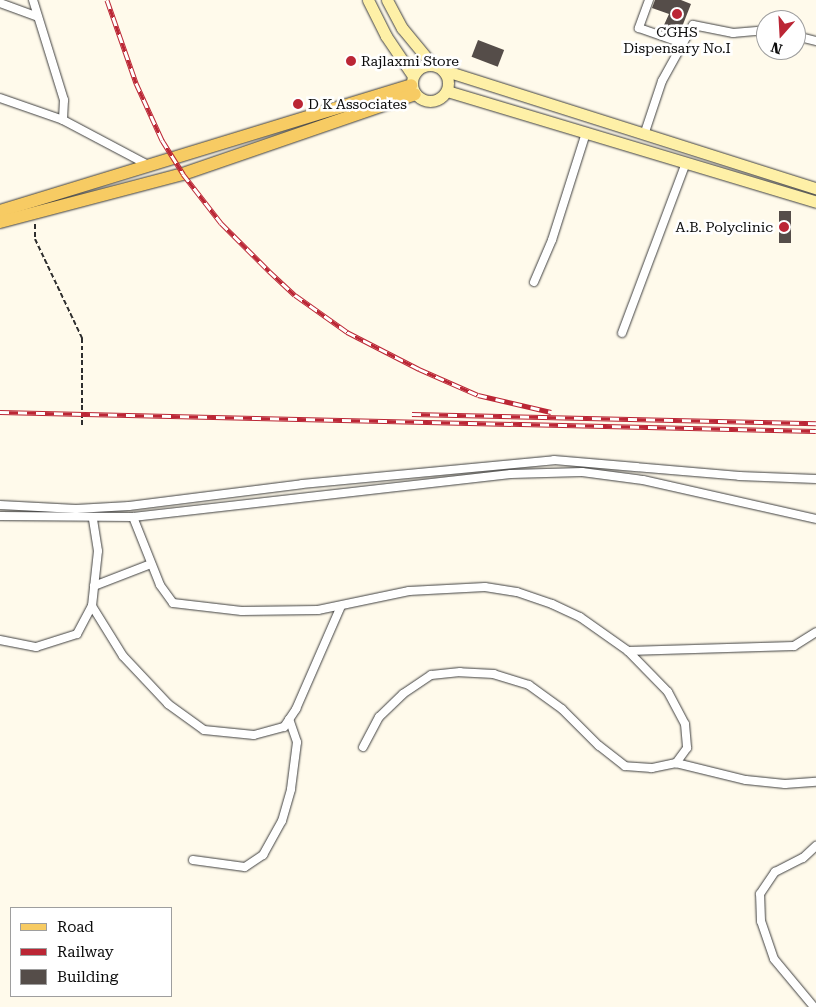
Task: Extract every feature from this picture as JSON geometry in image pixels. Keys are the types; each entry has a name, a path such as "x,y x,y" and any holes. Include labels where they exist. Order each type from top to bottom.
{"main road":[{"path":"368,0 413,85 432,101 448,91 816,202"},
{"path":"386,0 402,28 431,63 443,70 816,188"},
{"path":"2,216 183,174 413,85 420,66 431,63"},
{"path":"443,70 449,80 448,91"},
{"path":"2,216 148,165 413,85"}],"street":[{"path":"33,0 64,100 63,120"},
{"path":"649,0 639,28 682,43"},
{"path":"0,3 38,17"},
{"path":"644,135 662,81 693,25 733,33 756,31"},
{"path":"0,98 63,120 148,165"},
{"path":"534,282 552,240 586,133"},
{"path":"622,333 686,163"},
{"path":"0,504 76,509 129,506 302,484 546,460 816,480"},
{"path":"0,516 133,517 511,474 582,472 652,482 816,519"},
{"path":"133,517 160,585 174,603 242,611 318,610 408,591 484,587 517,592 552,604 580,618 628,651 668,692 685,724 687,748 676,763"},
{"path":"0,640 36,647 77,634 92,606 98,551 92,518"},
{"path":"94,586 151,564"},
{"path":"92,606 123,656 168,704 204,730 254,735 284,727 289,720 341,606"},
{"path":"628,651 794,646 816,632"},
{"path":"363,747 379,717 403,694 431,676 460,672 494,674 529,685 562,709 599,746 626,766 652,768 676,763 746,780 784,784 816,782"},
{"path":"193,860 245,867 263,855 282,821 291,790 297,742 289,720"},
{"path":"814,1007 774,959 761,921 760,894 775,872 803,858 816,846"}],"path":[{"path":"35,223 35,239 82,338 79,361 82,392 82,428"},
{"path":"78,393 82,392"}],"building":[{"path":"655,0 681,0 691,4 680,32 664,25 669,14 652,8"},
{"path":"478,40 504,50 498,67 472,57"},
{"path":"779,211 791,211 791,243 779,243"}],"railway":[{"path":"107,0 136,83 162,140 183,174 221,223 269,271 295,295 347,332 419,369 478,395 551,412"},
{"path":"0,412 816,431"},
{"path":"412,414 816,423"}],"place":[{"name":"CGHS Dispensary No.I","path":"677,14"},
{"name":"Rajlaxmi Store","path":"351,61"},
{"name":"D K Associates","path":"298,104"},
{"name":"A.B. Polyclinic","path":"784,227"}]}
